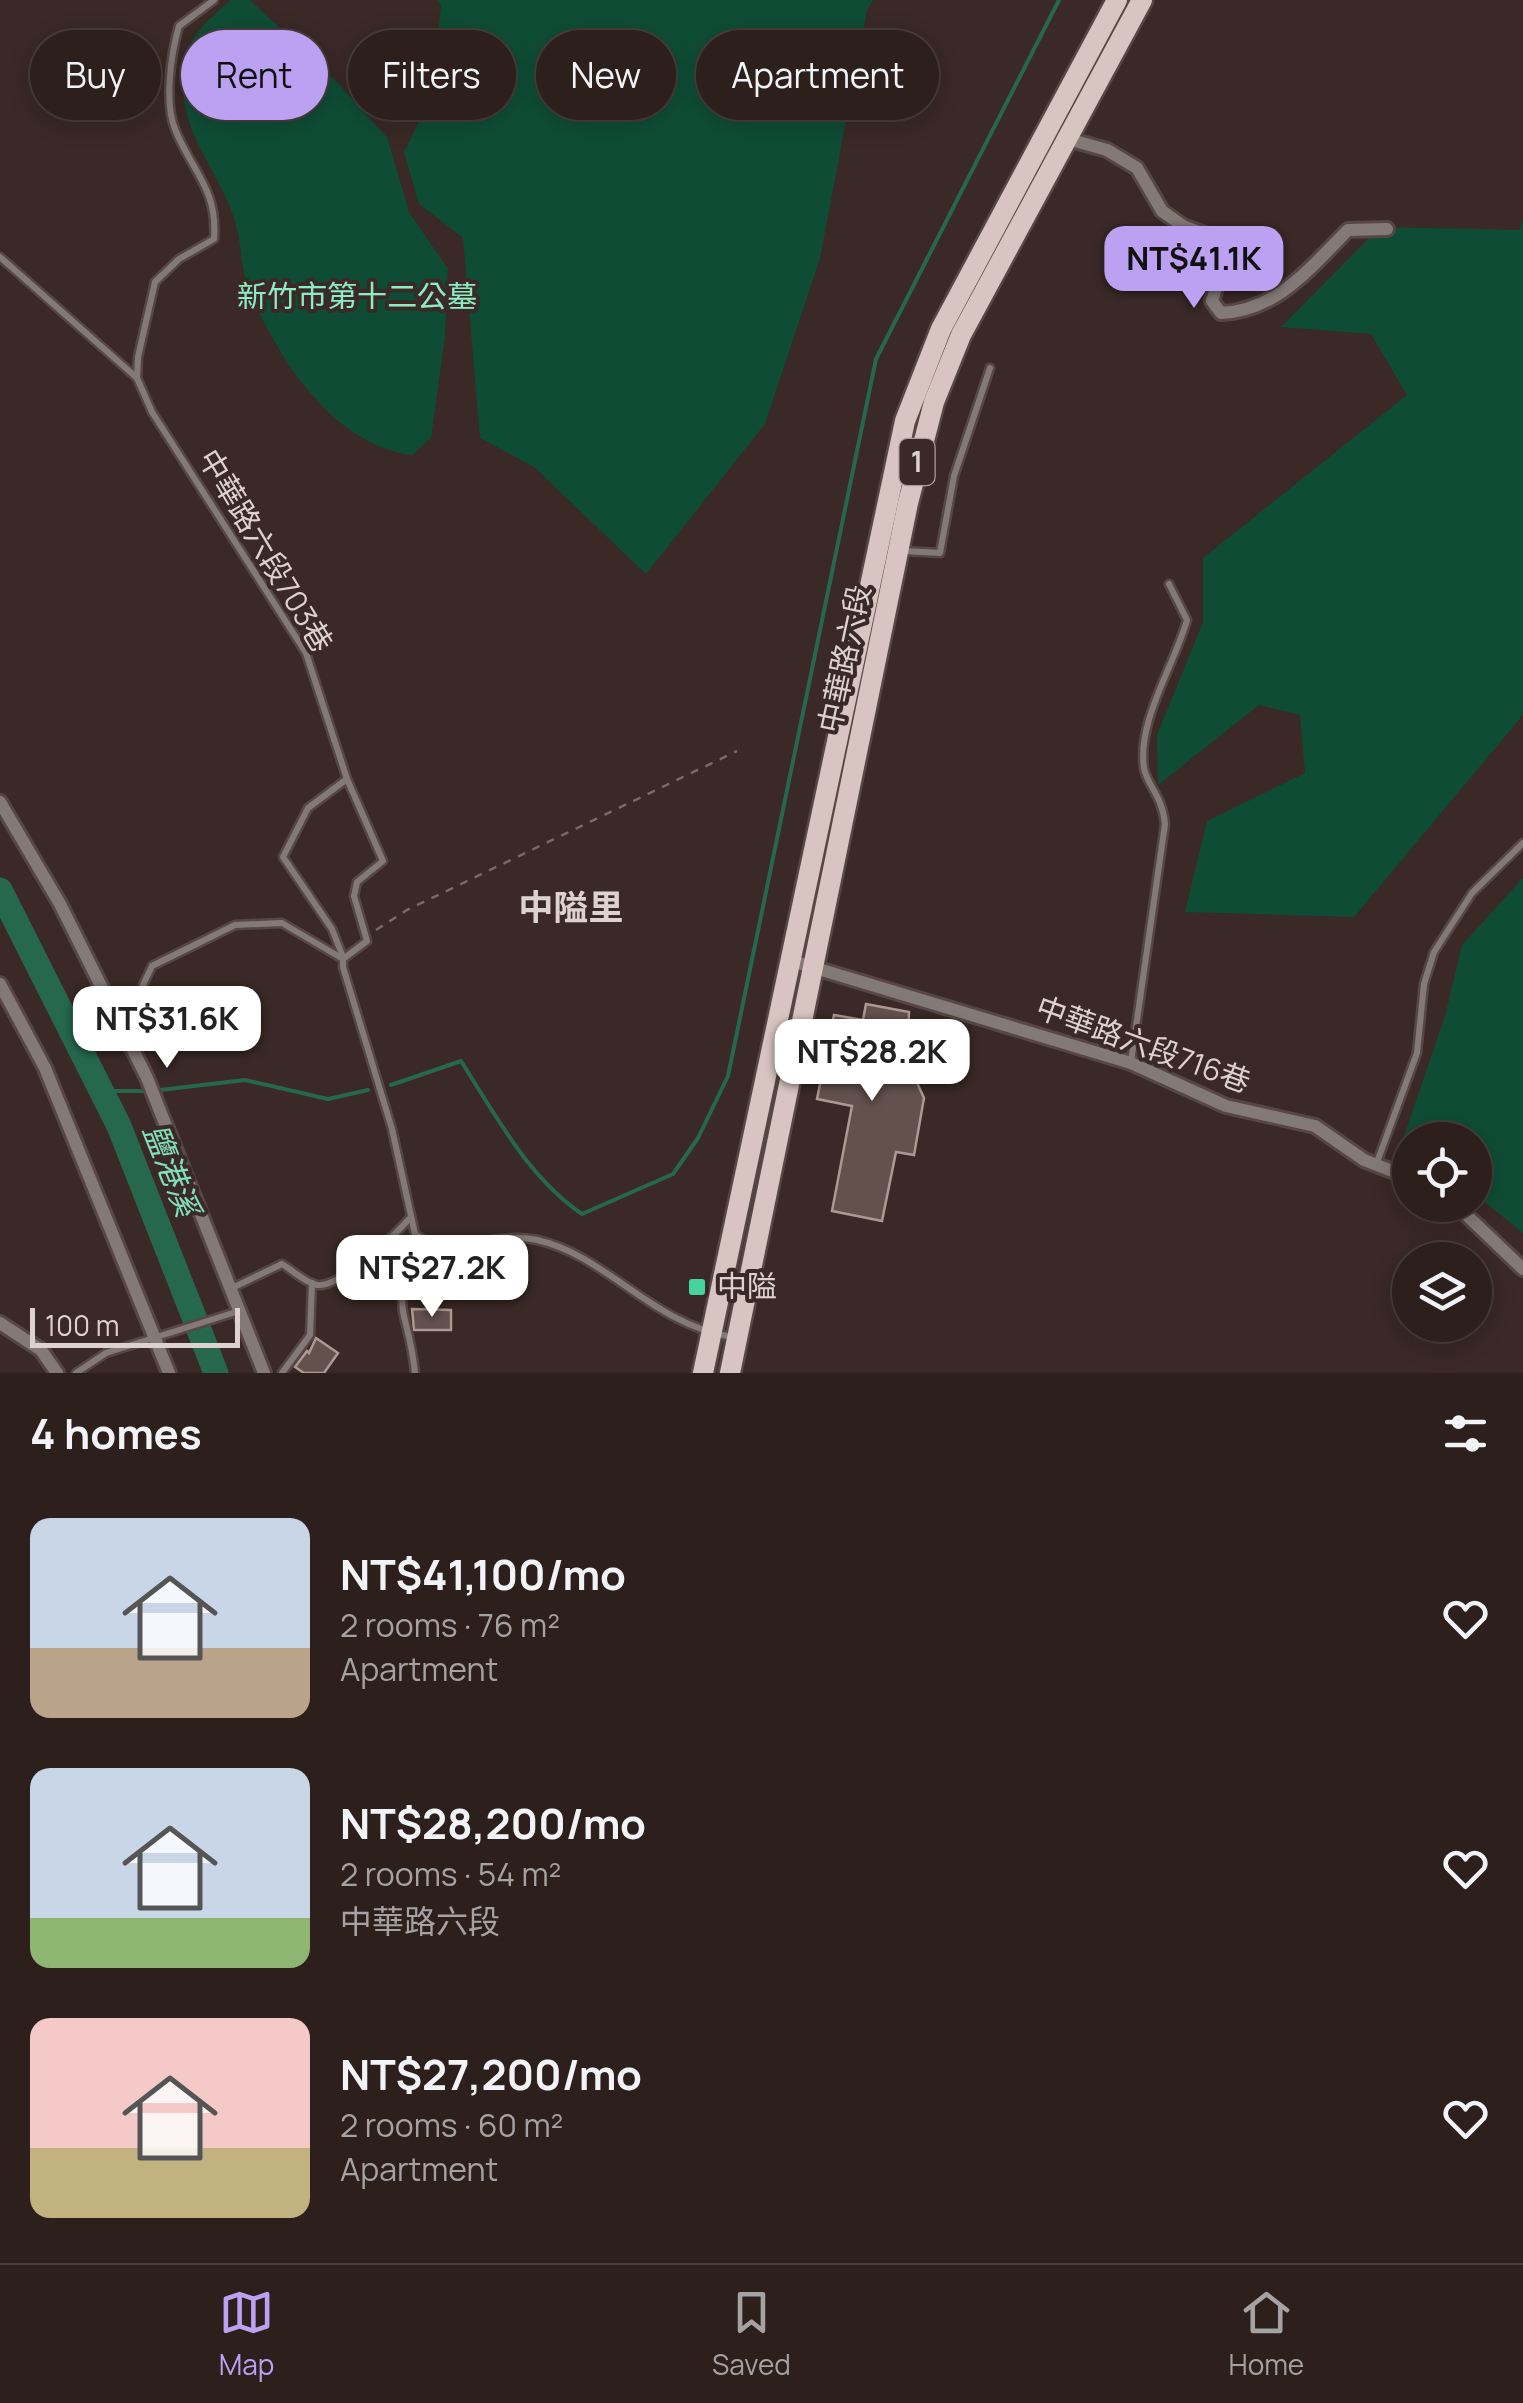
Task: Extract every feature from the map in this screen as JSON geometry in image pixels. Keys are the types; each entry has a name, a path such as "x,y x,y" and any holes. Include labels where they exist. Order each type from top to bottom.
{"main road":[{"name":"中華路六段","path":"703,1373 887,500 914,393 958,295 1117,0"},
{"name":"中華路六段","path":"730,1373 919,453 955,350 1142,0"}],"street":[{"path":"1068,139 1107,150 1138,168 1162,212 1183,226 1218,240 1224,262 1212,301 1221,313 1240,312 1275,299 1348,230 1387,229"},
{"path":"0,802 60,904 147,1078 264,1373"},
{"name":"中華路六段716巷","path":"792,961 1131,1063 1226,1106 1315,1126 1392,1171"},
{"path":"0,984 45,1068 169,1373"},
{"path":"1474,1222 1523,1269"},
{"path":"0,1323 41,1350 57,1373"}],"lane":[{"path":"138,378 138,357 154,282 179,258 214,239 216,210 173,126 172,71 178,26 214,0"},
{"path":"0,257 138,378"},
{"path":"898,550 940,553 954,476 990,368"},
{"name":"中華路六段703巷","path":"138,378 152,412 306,653 347,778 383,861 357,882 354,896 365,936"},
{"path":"1131,1063 1165,824 1162,798 1144,771 1144,727 1175,662 1188,620 1169,584"},
{"path":"347,778 308,808 283,857 332,930 344,958 392,1129 415,1234 424,1243 449,1248 532,1239 555,1245 646,1302 712,1334 738,1338"},
{"path":"1376,1165 1417,1052 1424,984 1434,952 1472,893 1523,843"},
{"path":"148,1027 144,986 152,966 235,925 282,922 344,958"},
{"path":"344,958 367,941 365,936"},
{"path":"232,1288 282,1264 312,1283 331,1282 349,1272 410,1218"},
{"path":"415,1373 400,1316 402,1284 424,1243"},
{"path":"282,1373 310,1335 312,1283"},
{"path":"76,1373 106,1353 240,1310"}],"path":[{"path":"365,936 407,910 737,751"}],"green space":[{"name":"新竹市第十二公墓","path":"231,0 250,0 282,30 200,30"},
{"path":"436,0 873,0 863,30 696,30 696,120 846,120 820,258 765,424 646,574 534,467 480,438 463,238 419,204 404,152 420,120 516,120 516,30 439,30 441,4"},
{"name":"新竹市第十二公墓","path":"328,73 348,94 348,120 371,120 387,137 409,212 448,269 445,336 431,438 412,455 383,448 357,434 311,394 292,369 249,289 235,221 189,120 328,120"},
{"path":"1523,219 1523,715 1354,917 1185,912 1207,821 1305,773 1300,715 1259,705 1158,785 1157,735 1203,622 1203,558 1407,395 1371,334 1281,327 1380,227 1520,230"},
{"path":"1523,878 1523,1233 1492,1208 1492,1122 1409,1122 1445,1016 1462,945"}],"building":[{"path":"866,1004 909,1012 907,1061 924,1098 914,1155 896,1152 882,1221 832,1211 852,1106 817,1099 834,1015 863,1020"},
{"path":"412,1309 451,1310 451,1330 414,1330"},
{"path":"316,1338 338,1353 324,1373 304,1373 295,1367 309,1353"}],"waterway":[{"path":"391,1085 461,1061 529,1164 582,1214 673,1174 698,1138 728,1076 876,359 1059,0"},
{"name":"鹽港溪","path":"0,890 119,1126 216,1373"},
{"path":"160,1090 245,1080 328,1099 368,1090"},
{"path":"102,1091 143,1091"}],"place":[{"name":"中隘","path":"697,1287"}],"district":[{"name":"中隘里","path":"571,908"}]}
